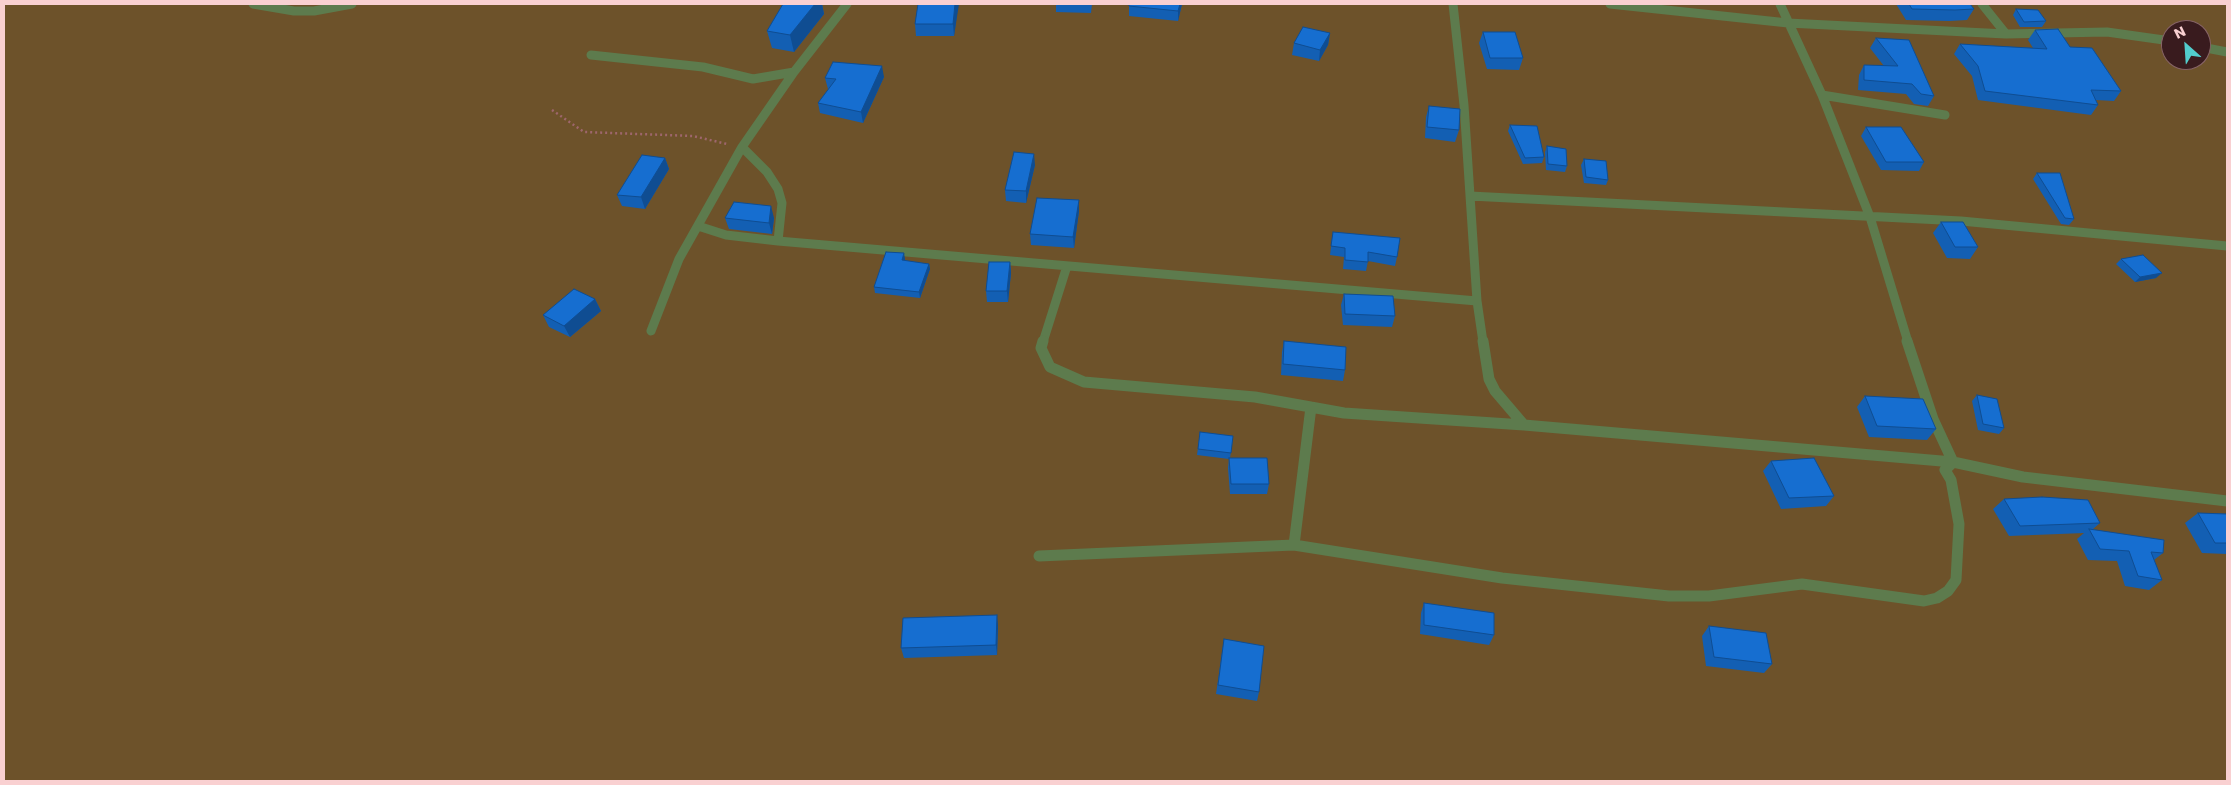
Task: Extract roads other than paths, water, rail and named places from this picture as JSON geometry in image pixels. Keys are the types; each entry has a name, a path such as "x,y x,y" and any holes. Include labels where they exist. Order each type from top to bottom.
{"street":[{"path":"253,4 307,11 330,10 352,4"},
{"path":"651,330 679,259 742,147 794,72 847,4"},
{"path":"1453,4 1464,105 1477,301 1489,379 1495,391 1524,425"},
{"path":"1610,4 1788,23 2006,34 2107,32 2161,40"},
{"path":"1780,4 1822,95 1870,217 1920,383 1933,419 1953,462"},
{"path":"1982,4 2006,34"},
{"path":"2211,49 2227,52"},
{"path":"591,54 703,67 753,79 794,72"},
{"path":"1822,95 1945,115"},
{"path":"742,147 767,172 778,189 782,203 778,241"},
{"path":"1470,196 1961,221 2227,246"},
{"path":"698,226 726,235 778,241 1477,301"},
{"path":"1067,266 1041,348 1050,367 1084,382 1255,397 1344,414 1524,425 1953,462 2023,477 2227,500"},
{"path":"1294,545 1312,407"},
{"path":"1039,556 1294,545 1502,578 1669,596 1709,596 1802,584 1924,601 1937,598 1948,591 1956,580 1959,524 1951,480 1945,470 1953,462"}]}
